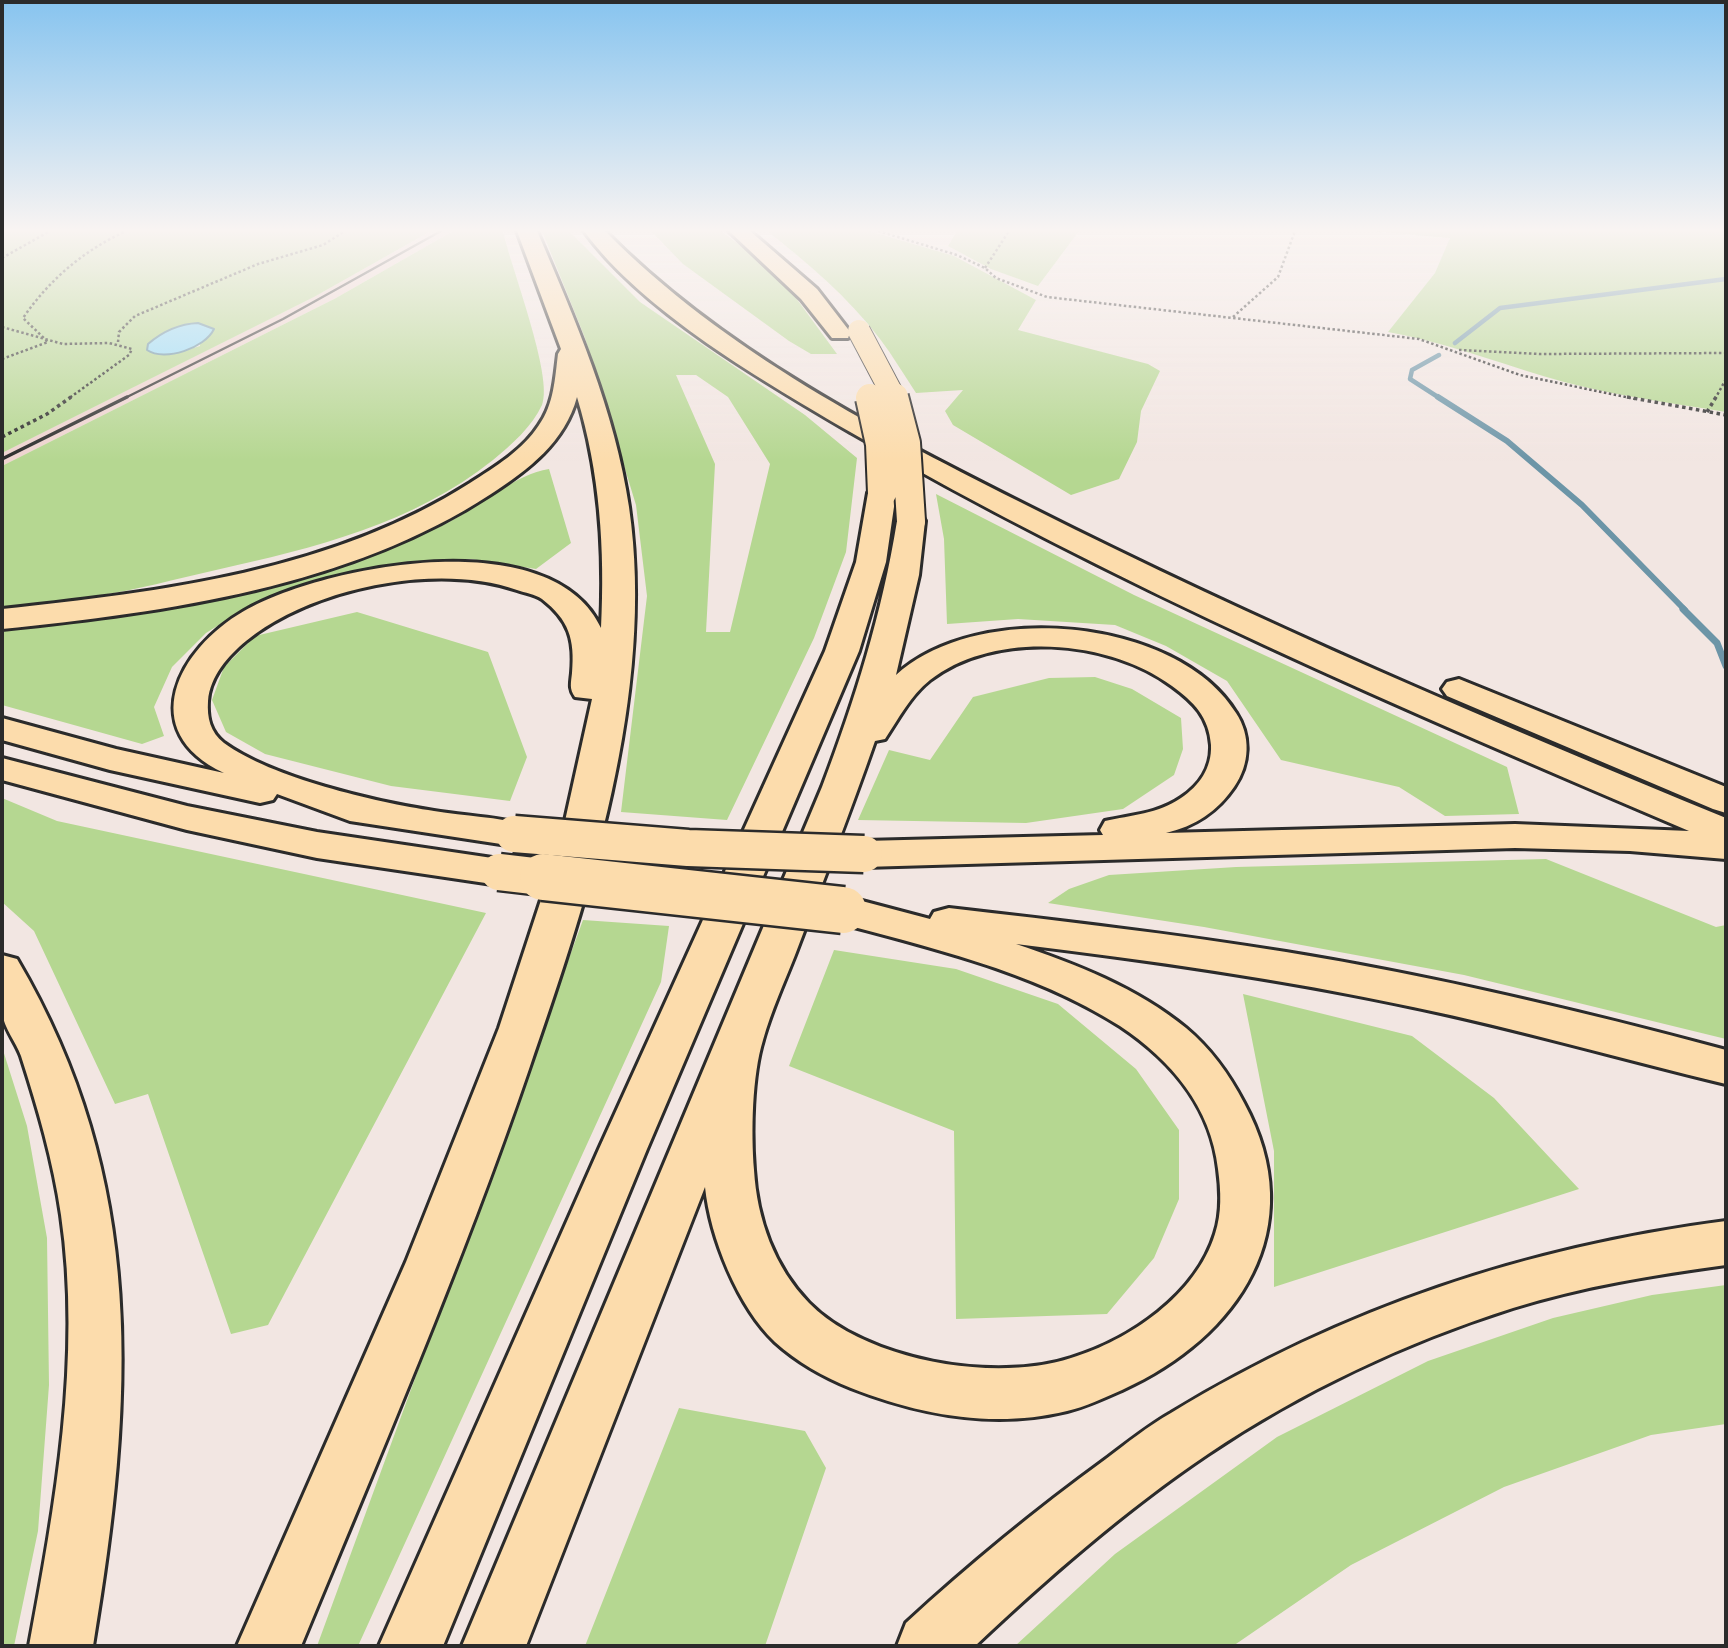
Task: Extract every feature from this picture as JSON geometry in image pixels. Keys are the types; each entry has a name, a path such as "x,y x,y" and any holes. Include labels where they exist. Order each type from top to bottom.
{"highway":[{"path":"269,1646 451,1218 547,952 588,813 615,654 618,554 615,510 603,439 557,308"},
{"path":"680,308 722,340 783,380 940,472 1230,615 1556,761 1726,832"},
{"path":"715,308 751,334 845,393 990,473 1147,550 1317,627 1726,801"},
{"path":"494,1646 739,1043 838,790 883,657 901,585 911,521 909,457 904,423 879,362 821,308"},
{"path":"411,1646 618,1162 842,651 871,562 882,493 880,444 875,413 849,332"},
{"path":"2,619 139,603 239,582 318,561 433,516 479,491 508,471 531,451 550,429 566,397 571,342"},
{"path":"373,813 230,763 214,752 199,739 191,721 193,684 203,664 241,626 290,600 359,578 433,569 463,570 526,582 547,590 575,610 590,645 587,691 588,813"},
{"path":"838,790 881,715 907,682 948,655 1005,640 1082,641 1133,653 1164,665 1203,692 1217,709 1227,728 1230,747 1228,767 1219,783 1200,803 1171,819 1145,827 964,852"},
{"path":"2,729 110,759 373,813 514,834 599,843 705,850 864,854 1515,836 1630,839 1726,846"},
{"path":"2,769 187,818 304,842 499,872 1076,937 1306,971 1528,1017 1726,1067"},
{"path":"739,1043 729,1108 727,1153 732,1199 743,1242 761,1282 796,1326 835,1353 891,1378 957,1391 1012,1393 1066,1386 1131,1362 1181,1328 1218,1288 1239,1244 1246,1207 1244,1168 1236,1134 1219,1097 1195,1064 1168,1038 1136,1015 1074,983 941,937 843,910"},
{"path":"2,970 49,1062 70,1126 87,1211 94,1283 94,1415 79,1547 61,1646"},
{"path":"929,1646 980,1597 1085,1510 1190,1433 1288,1376 1382,1332 1539,1278 1622,1257 1726,1243"}],"path":[{"path":"29,308 23,318 48,342"},
{"path":"118,342 119,332 135,316 154,308"},
{"path":"1148,308 1389,334 1455,349 1520,375 1726,415"},
{"path":"1233,317 1243,308"},
{"path":"2,327 48,342 75,345 118,342 132,349 130,355 47,414 2,437"},
{"path":"2,359 48,342"},
{"path":"1455,349 1540,354 1726,353"},
{"path":"1707,412 1726,379"}],"shaded area":[{"path":"292,308 316,308 2,466 2,453"}],"green space":[{"path":"2,308 292,308 2,453","holes":["198,323 200,346 180,352 147,350 148,344 165,332"]},
{"path":"316,308 526,308 542,371 542,405 533,421 493,460 430,501 361,531 289,553 126,591 2,607 2,466"},
{"path":"573,308 649,308 805,415 857,458 846,552 814,638 727,820 621,812 647,596 636,505 585,338","holes":["676,375 696,375 728,397 770,464 730,632 706,632 715,464"]},
{"path":"743,308 803,308 837,354 811,354"},
{"path":"1031,308 1018,330 1148,364 1160,371 1141,411 1137,442 1119,479 1071,495 953,425 945,411 963,390 916,393 885,345 855,309"},
{"path":"1407,308 1726,308 1726,412 1588,388 1447,346 1388,332"},
{"path":"549,469 571,543 536,569 471,559 404,562 313,581 246,608 206,633 172,667 154,707 164,736 142,744 2,705 3,631 203,598 302,575 397,544 438,527 511,483"},
{"path":"936,494 1134,595 1507,767 1519,814 1445,816 1399,787 1281,760 1227,681 1166,646 1115,625 1018,619 947,624 944,539"},
{"path":"357,612 488,652 527,757 510,801 391,786 265,754 226,732 212,700 224,667 255,636"},
{"path":"1095,677 1132,689 1181,718 1183,749 1174,775 1123,809 1026,823 858,820 889,750 930,760 973,697 1049,678"},
{"path":"2,798 57,821 486,913 268,1325 231,1334 148,1094 115,1104 34,931 2,902"},
{"path":"1546,859 1716,927 1726,925 1726,1039 1464,975 1204,927 1048,903 1069,889 1109,875 1236,867"},
{"path":"583,920 669,926 661,982 358,1646 317,1646"},
{"path":"834,950 956,969 1058,1004 1136,1069 1179,1130 1179,1199 1154,1258 1107,1314 956,1319 954,1131 789,1066"},
{"path":"1243,994 1412,1036 1494,1098 1579,1189 1274,1287 1274,1151"},
{"path":"2,1047 27,1126 47,1238 49,1385 38,1531 14,1646 2,1646"},
{"path":"1726,1285 1726,1424 1651,1435 1504,1487 1351,1565 1233,1646 1015,1646 1115,1554 1277,1437 1428,1361 1553,1318 1652,1295"},
{"path":"679,1408 805,1431 826,1468 765,1646 585,1646"}],"water":[{"path":"198,323 214,329 194,347 174,354 147,350 148,344 165,332"}],"waterway":[{"path":"1455,343 1501,308"},
{"path":"1439,355 1412,370 1410,379 1441,399"},
{"path":"1438,397 1507,441 1582,505 1685,610"},
{"path":"1683,609 1717,643 1726,666"}],"railway":[{"path":"127,397 303,308"},
{"path":"2,459 127,397"},
{"path":"123,399 127,397"}]}
